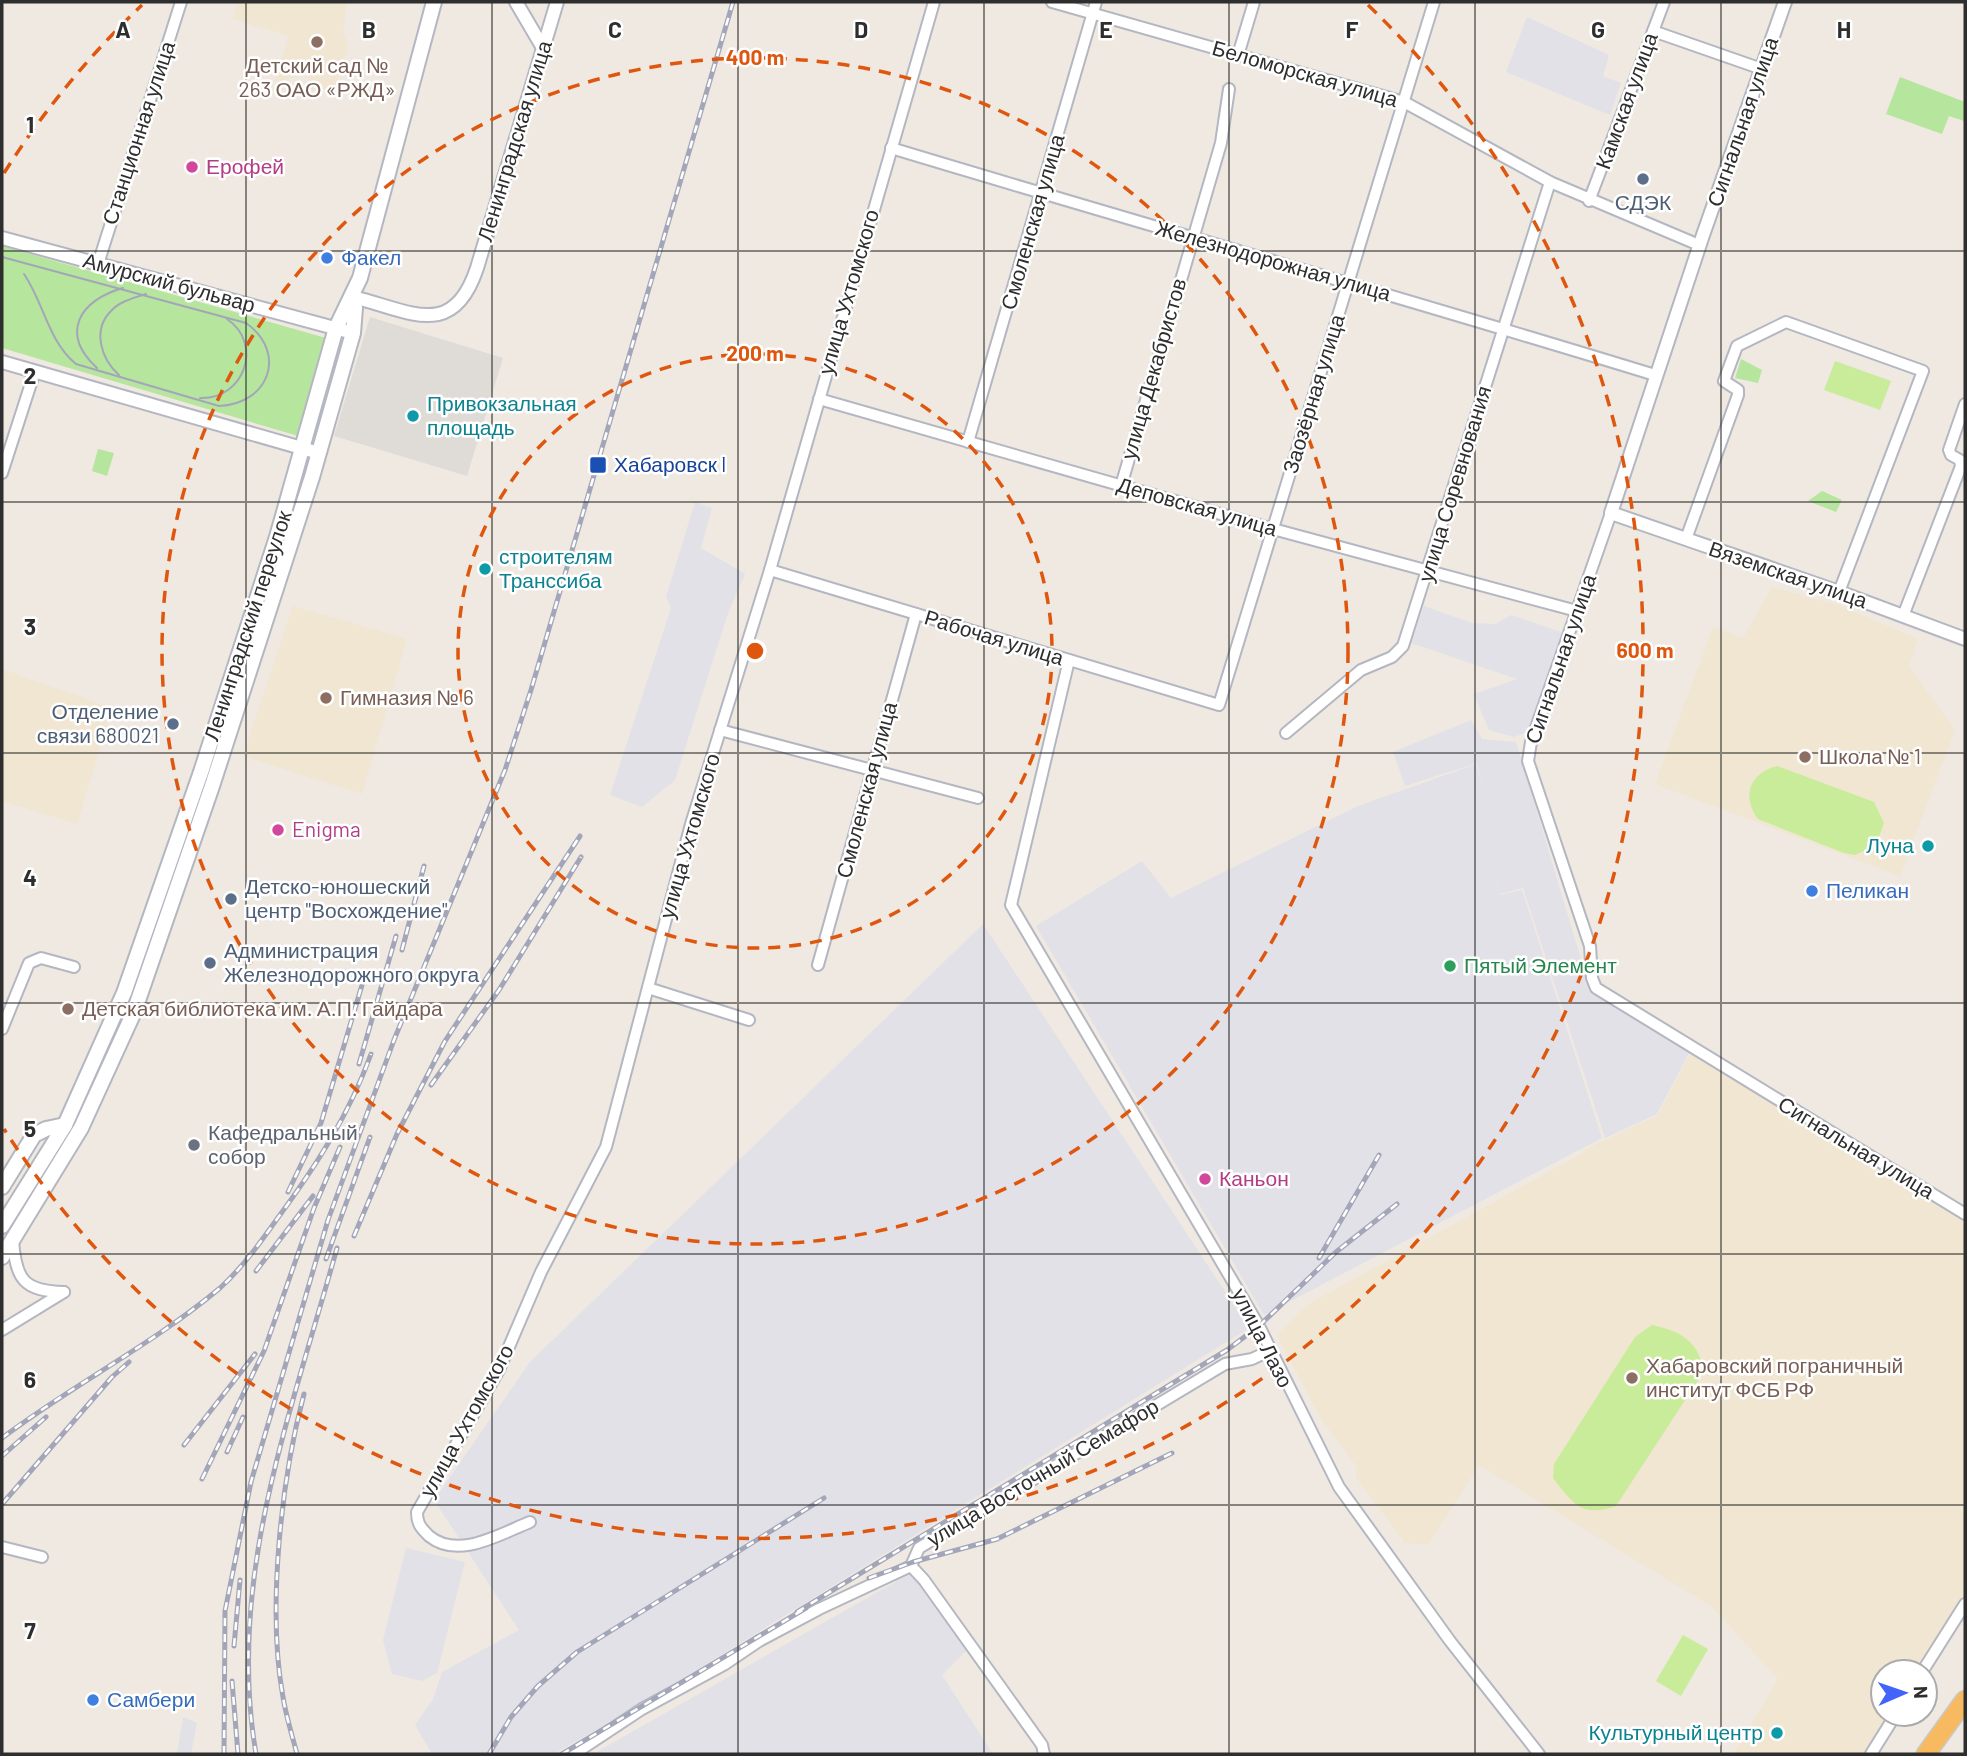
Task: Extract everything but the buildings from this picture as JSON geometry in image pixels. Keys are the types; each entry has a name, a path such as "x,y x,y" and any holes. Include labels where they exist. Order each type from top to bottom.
{"highway":[{"path":"1926,1754 1965,1700"}],"main road":[{"name":"Ленинградский переулок","path":"4,1218 65,1125 133,968 201,772 302,448 336,328 353,297 433,2"},
{"name":"Ленинградский переулок","path":"2,1257 81,1129 134,1012 212,786 312,477 353,333 353,297"},
{"path":"2,1187 34,1135 65,1125"}],"street":[{"name":"Станционная улица","path":"98,264 181,2"},
{"path":"516,2 543,48"},
{"name":"Ленинградская улица","path":"353,297 435,317 457,307 473,280 557,2"},
{"name":"улица Ухтомского","path":"530,1522 482,1542 456,1546 435,1540 421,1529 417,1512 499,1370 541,1272 606,1147 691,824 770,570 934,2"},
{"name":"Беломорская улица","path":"1052,2 1170,37 1239,52 1404,102 1550,182 1699,245"},
{"name":"Смоленская улица","path":"968,442 1096,2"},
{"path":"1239,52 1254,2"},
{"name":"Заозёрная улица","path":"1219,705 1434,2"},
{"name":"Камская улица","path":"1590,201 1664,2"},
{"name":"Сигнальная улица","path":"1785,2 1699,245 1611,513 1531,742 1528,761 1590,946 1595,988 1965,1214"},
{"path":"1653,31 1762,69"},
{"name":"улица Декабристов","path":"1121,486 1221,142 1229,89"},
{"name":"Железнодорожная улица","path":"891,148 1191,239 1348,281 1655,375"},
{"name":"улица Соревнования","path":"1286,733 1361,670 1392,657 1402,646 1429,570 1550,182"},
{"name":"Амурский бульвар","path":"2,238 353,333"},
{"path":"1686,539 1738,395 1738,390 1724,381 1737,346 1786,322 1923,371 1839,592"},
{"path":"2,362 319,453"},
{"path":"2,473 35,371"},
{"name":"Деповская улица","path":"819,399 1273,529 1577,611"},
{"path":"1903,615 1961,466 1960,460 1951,455 1949,450 1965,404"},
{"name":"Вяземская улица","path":"1611,513 1965,639"},
{"name":"Рабочая улица","path":"770,570 1219,705"},
{"name":"Смоленская улица","path":"818,965 916,614"},
{"name":"улица Лазо","path":"1069,660 1011,905 1252,1314 1339,1486 1450,1641 1539,1754"},
{"path":"720,730 978,798"},
{"path":"2,1030 29,963 41,958 74,967"},
{"path":"648,988 748,1020"},
{"path":"2,1330 64,1292 40,1292 23,1279 18,1271 13,1241"},
{"name":"улица Восточный Семафор","path":"574,1754 642,1709 725,1664 759,1641 819,1609 911,1566 919,1548 1224,1364 1252,1359 1269,1351"},
{"path":"2,1548 42,1557"},
{"path":"911,1566 940,1602 1042,1745 1044,1754"},
{"path":"1932,1658 1965,1604"},
{"path":"1871,1754 1887,1728"}],"shaded area":[{"name":"Детский сад № 263 ОАО «РЖД»","path":"238,2 347,2 343,31 348,47 334,90 311,90 307,75 274,82 289,36 233,19"},
{"path":"1527,17 1609,55 1603,76 1621,83 1610,115 1506,72"},
{"name":"Привокзальная площадь","path":"370,317 503,358 467,476 334,436"},
{"path":"695,502 712,508 701,548 745,574 728,613 675,780 642,807 610,795 671,608 666,597"},
{"name":"Школа № 1","path":"1772,587 1838,605 1918,639 1909,666 1955,730 1900,876 1655,784 1713,627 1743,638"},
{"name":"Гимназия № 6","path":"293,606 407,639 362,794 243,756"},
{"path":"1424,606 1472,623 1495,624 1511,615 1564,633 1527,732 1514,737 1489,730 1474,694 1517,679 1411,643"},
{"path":"2,669 112,708 77,824 2,801"},
{"path":"1471,720 1482,739 1516,742 1590,989 1690,1051 1657,1114 1605,1138 1523,888 1500,894 1488,853 1500,895 1522,890 1602,1138 1264,1315 1036,926 1142,861 1171,898 1358,806 1476,764 1482,783 1477,763 1405,786 1393,752"},
{"path":"983,924 1249,1328 639,1706 554,1754 432,1754 415,1725 433,1699 442,1672 519,1630 434,1500 530,1362"},
{"name":"Хабаровский пограничный институт ФСБ РФ","path":"1691,1052 1965,1222 1965,1599 1929,1658 1869,1658 1869,1728 1883,1728 1864,1754 1734,1754 1778,1679 1711,1606 1479,1465 1428,1545 1405,1543 1356,1478 1357,1467 1322,1420 1277,1336 1307,1305 1585,1152 1584,1150 1658,1115"},
{"path":"406,1548 465,1562 437,1673 422,1681 392,1674 383,1640"},
{"path":"911,1573 966,1651 942,1675 993,1754 593,1754"},
{"path":"183,1717 197,1723 191,1754 177,1754"}],"green space":[{"path":"1900,77 1965,102 1964,121 1949,116 1942,134 1886,114"},
{"path":"2,246 326,338 298,436 2,348"},
{"path":"1741,359 1762,370 1758,383 1735,378"},
{"path":"1835,361 1891,381 1880,410 1824,390"},
{"path":"98,449 114,453 107,476 92,471"},
{"path":"1822,491 1842,500 1836,512 1808,501"},
{"path":"1777,766 1874,802 1884,823 1876,845 1855,855 1844,853 1758,819 1750,802 1751,786 1760,774"},
{"path":"1652,1325 1672,1330 1687,1339 1697,1352 1704,1371 1616,1506 1586,1509 1566,1495 1553,1478 1554,1464 1635,1337"},
{"path":"1683,1635 1708,1649 1681,1696 1656,1681"}],"tram line":[{"path":"2,257 246,323 259,335 267,348 267,375 261,387 250,396 236,403 219,406 76,364 59,344 24,274"},
{"path":"97,368 85,355 79,342 77,330 80,319 95,301 123,288"},
{"path":"119,375 104,353 100,335 102,327 115,308 127,300 146,294"},
{"path":"200,398 215,396 228,390 244,369 245,342 227,319"}],"railway":[{"path":"224,1754 225,1611 251,1482 328,1220 394,1040 505,770 531,690 733,2"},
{"path":"354,1236 397,1134 445,1041 580,836"},
{"path":"431,1085 499,990 581,857"},
{"path":"402,950 424,866"},
{"path":"359,1064 396,936"},
{"path":"288,1192 321,1123 362,985"},
{"path":"2,1438 140,1347 194,1309 228,1280 257,1246 318,1160 353,1098 371,1054"},
{"path":"326,1259 370,1137"},
{"path":"202,1479 264,1351 314,1208 340,1147"},
{"path":"1319,1258 1379,1155"},
{"path":"256,1271 313,1196"},
{"path":"797,1612 1227,1350 1259,1326 1336,1252 1397,1204"},
{"path":"256,1754 249,1689 250,1624 256,1561 283,1435 337,1248"},
{"path":"184,1445 255,1354"},
{"path":"3,1503 112,1377 129,1362"},
{"path":"297,1754 284,1704 276,1625 283,1505 304,1394"},
{"path":"2,1456 46,1417"},
{"path":"227,1452 243,1417"},
{"path":"869,1578 913,1562 997,1539 1172,1453"},
{"path":"489,1754 511,1717 538,1686 577,1652 824,1498"},
{"path":"234,1646 240,1580"},
{"path":"562,1754 806,1608"},
{"path":"232,1681 238,1754"}],"place":[{"name":"Детский сад № 263 ОАО «РЖД»","path":"317,42"},
{"name":"Ерофей","path":"192,167"},
{"name":"СДЭК","path":"1643,179"},
{"name":"Факел","path":"327,258"},
{"name":"Привокзальная площадь","path":"413,416"},
{"name":"Хабаровск I","path":"598,465"},
{"name":"строителям Транссиба","path":"485,569"},
{"name":"Гимназия № 6","path":"326,698"},
{"name":"Отделение связи 680021","path":"173,724"},
{"name":"Школа № 1","path":"1805,757"},
{"name":"Enigma","path":"278,830"},
{"name":"Луна","path":"1928,846"},
{"name":"Пеликан","path":"1812,891"},
{"name":"Детско-юношеский центр \"Восхождение\"","path":"231,899"},
{"name":"Администрация Железнодорожного округа","path":"210,963"},
{"name":"Пятый Элемент","path":"1450,966"},
{"name":"Детская библиотека им. А.П. Гайдара","path":"68,1009"},
{"name":"Кафедральный собор","path":"194,1145"},
{"name":"Каньон","path":"1205,1179"},
{"name":"Хабаровский пограничный институт ФСБ РФ","path":"1632,1378"},
{"name":"Самбери","path":"93,1700"},
{"name":"Культурный центр","path":"1777,1733"}]}
